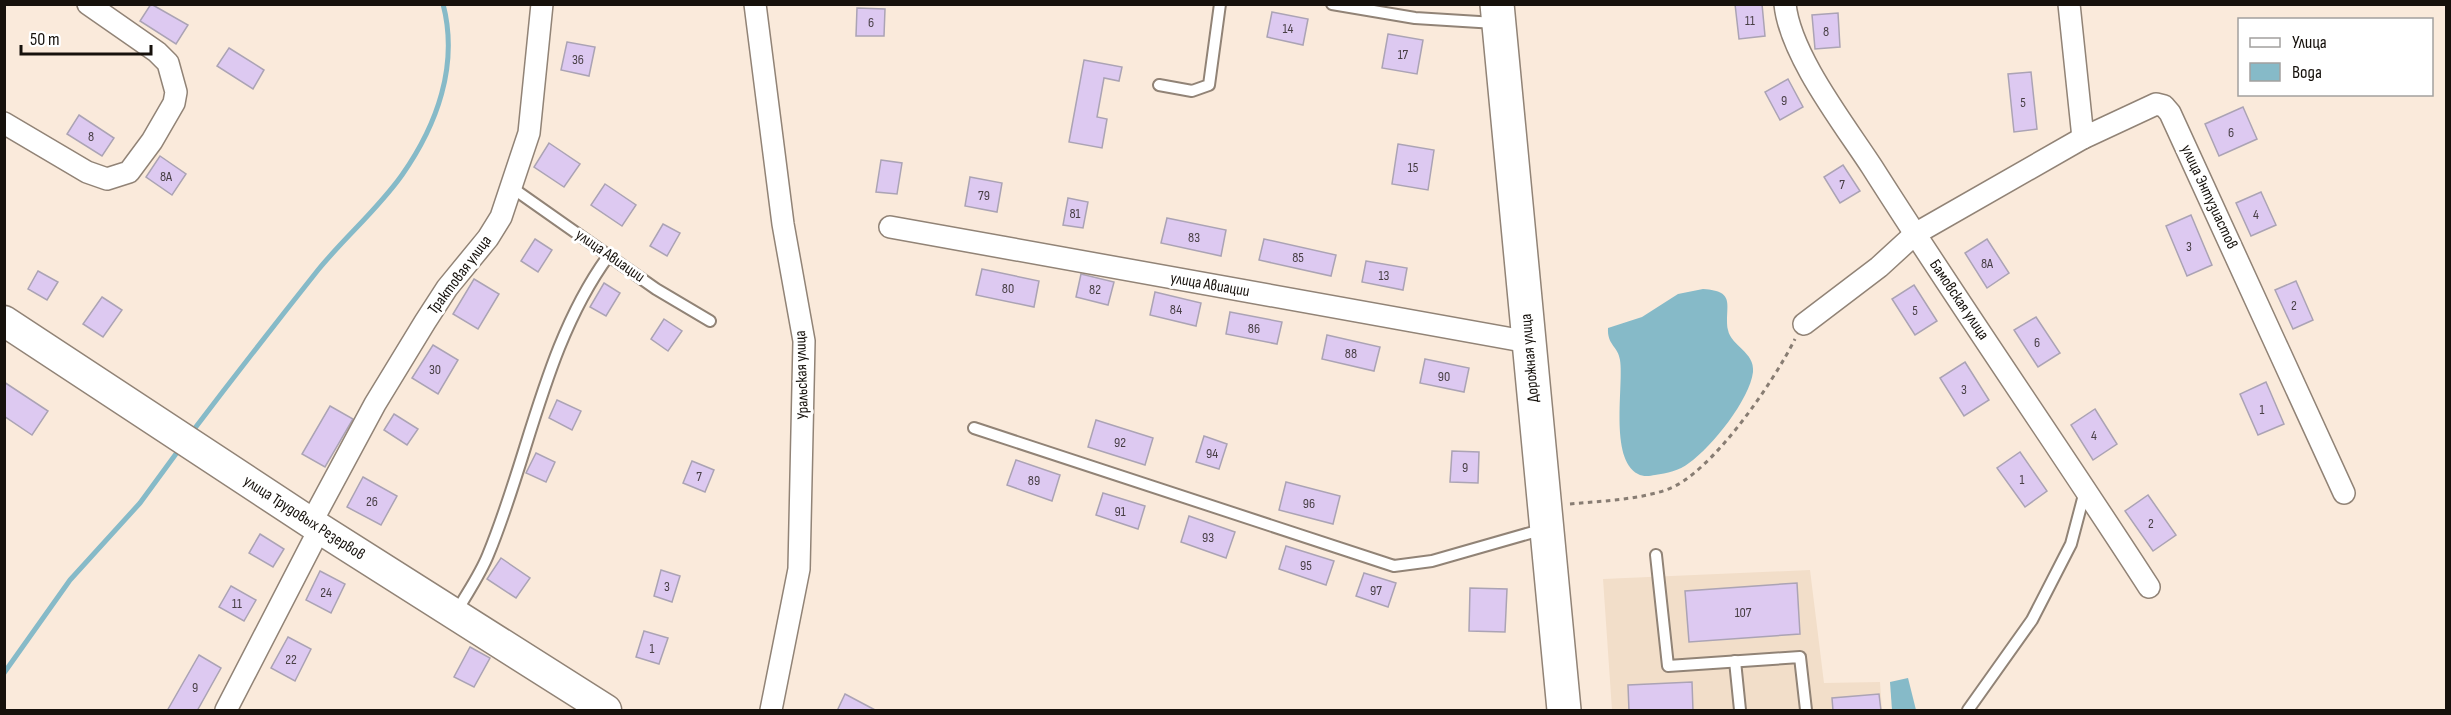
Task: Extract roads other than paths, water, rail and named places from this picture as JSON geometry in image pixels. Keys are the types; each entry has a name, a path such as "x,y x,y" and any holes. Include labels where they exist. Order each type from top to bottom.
{"highway":[{"name":"Дорожная улица","path":"1498,14 1564,711"}],"main road":[{"name":"улица Трудовых Резервов","path":"4,321 315,526 606,711"}],"street":[{"path":"4,123 87,172 107,179 129,172 152,141 174,103 176,92 168,63 157,52 88,4"},
{"name":"Трактовая улица","path":"226,711 375,404 447,288 488,238 501,217 529,133 542,4"},
{"name":"Уральская улица","path":"755,4 783,224 804,341 799,569 771,711"},
{"name":"Бамовская улица","path":"1785,4 1793,34 1810,70 1915,234 2149,587"},
{"path":"1804,324 1879,267 1915,234 2083,138 2069,4"},
{"name":"улица Энтузиастов","path":"2083,138 2156,104 2164,106 2170,113 2344,493"},
{"name":"улица Авиации","path":"891,227 1529,342"}],"lane":[{"path":"1159,85 1192,91 1209,85 1220,4"},
{"path":"1332,4 1415,18 1498,14"},
{"name":"улица Авиации","path":"511,187 656,289 710,321"},
{"path":"455,615 487,557 553,366 581,299 609,255"},
{"path":"974,428 1394,566 1432,561 1545,517"},
{"path":"1968,711 2032,620 2071,544 2085,489"},
{"path":"1656,555 1668,666 1800,657 1806,711"},
{"path":"1735,661 1740,711"}],"water":[{"path":"1703,289 1714,290 1725,297 1730,336 1747,354 1753,365 1750,383 1729,422 1698,456 1685,466 1673,471 1651,476 1640,475 1629,466 1624,453 1620,421 1620,360 1609,338 1608,328 1642,317 1678,294"},
{"path":"1908,678 1916,710 1892,710 1890,682"}],"waterway":[{"path":"192,432 318,270 382,200 414,156 435,115 442,94 448,49 443,4"},
{"path":"4,673 70,580 140,503 181,447"}]}
